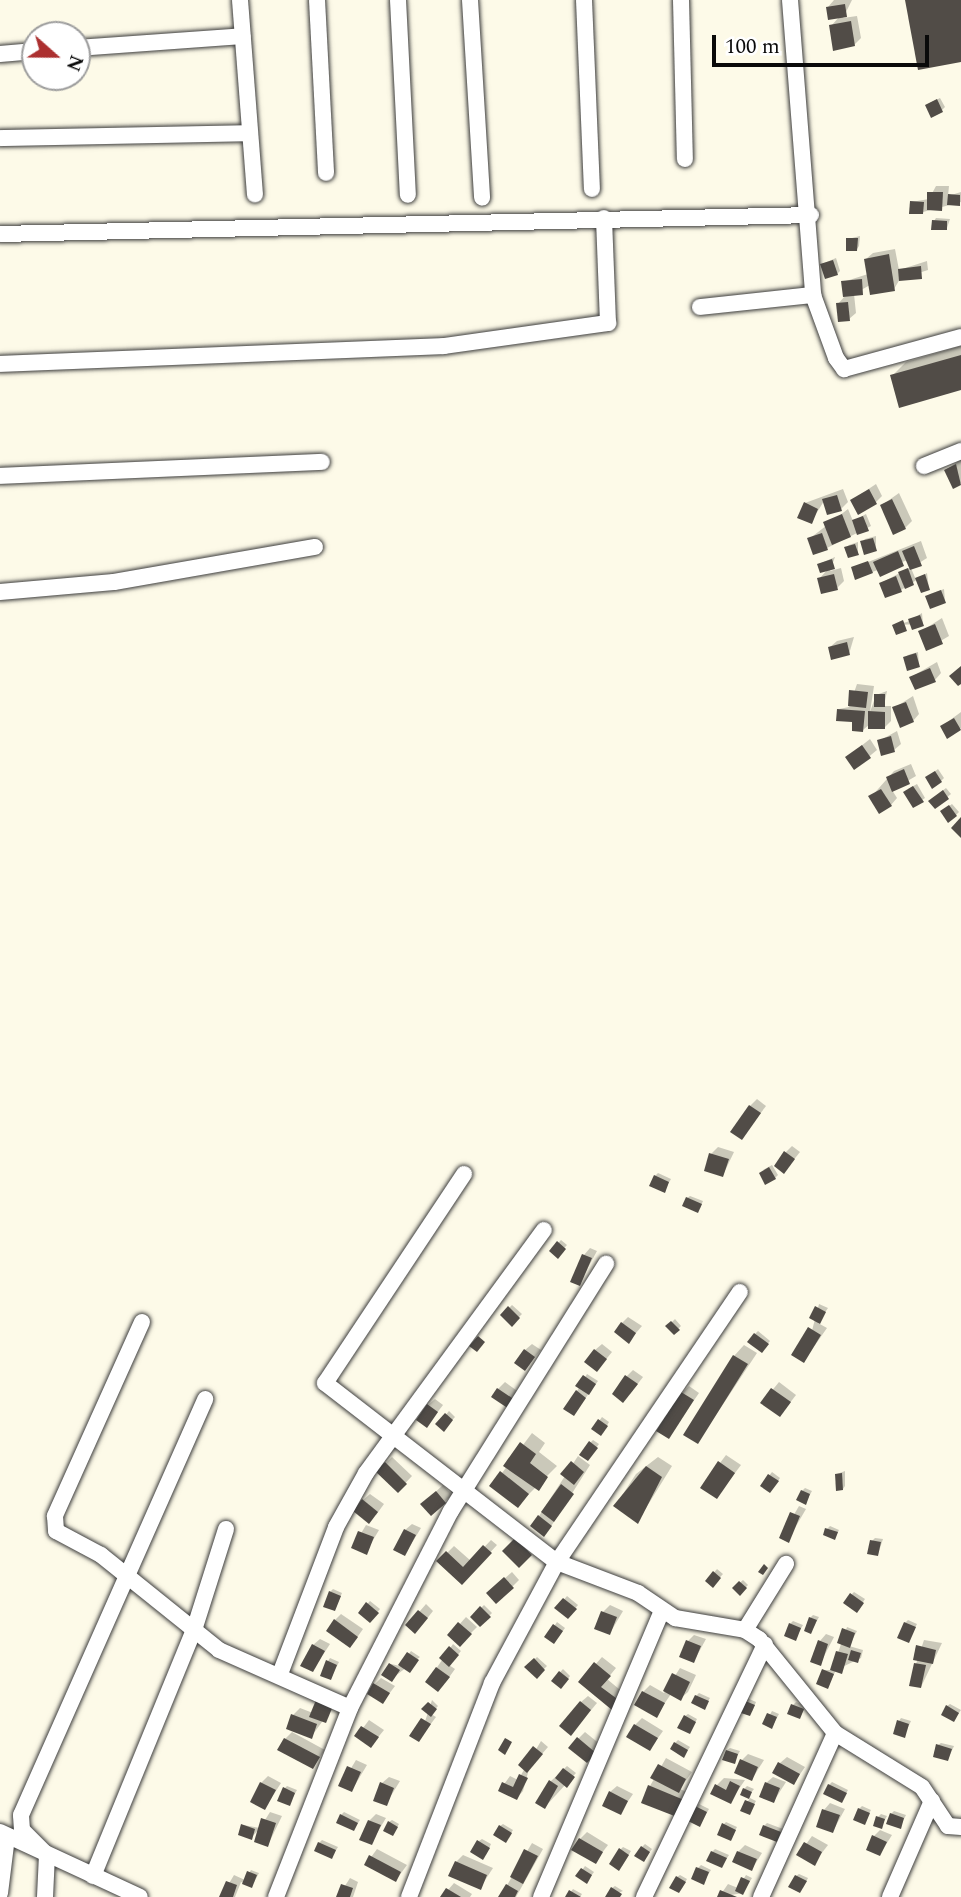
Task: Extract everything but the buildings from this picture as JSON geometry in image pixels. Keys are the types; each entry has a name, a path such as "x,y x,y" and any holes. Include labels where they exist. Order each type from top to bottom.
{"street":[{"path":"240,0 255,194"},
{"path":"317,0 326,173"},
{"path":"398,0 408,195"},
{"path":"470,0 482,198"},
{"path":"584,0 592,189"},
{"path":"681,0 685,159"},
{"path":"790,0 811,215 813,295 844,369 961,337"},
{"path":"91,47 243,36"},
{"path":"0,54 21,52"},
{"path":"0,138 250,133"},
{"path":"0,234 811,215"},
{"path":"0,364 444,346 608,323 604,218"},
{"path":"700,307 813,295"},
{"path":"924,466 961,451"},
{"path":"0,476 322,462"},
{"path":"0,592 114,582 316,547"},
{"path":"464,1174 326,1382 464,1486 557,1562 638,1593 662,1612 744,1630 765,1644 835,1734 922,1787 948,1826 961,1826"},
{"path":"280,1674 336,1527 395,1433 544,1230"},
{"path":"276,1897 351,1708 464,1486 606,1264"},
{"path":"410,1897 492,1683 557,1562 740,1292"},
{"path":"142,1322 54,1525 124,1572 194,1630 231,1656 280,1674 351,1708"},
{"path":"46,1897 47,1855 22,1830 21,1815 124,1572 205,1399"},
{"path":"93,1876 194,1630 226,1529"},
{"path":"744,1630 786,1564"},
{"path":"541,1897 662,1612"},
{"path":"644,1897 765,1644"},
{"path":"761,1897 835,1734"},
{"path":"890,1897 932,1801"},
{"path":"0,1893 4,1834 140,1897"}]}
